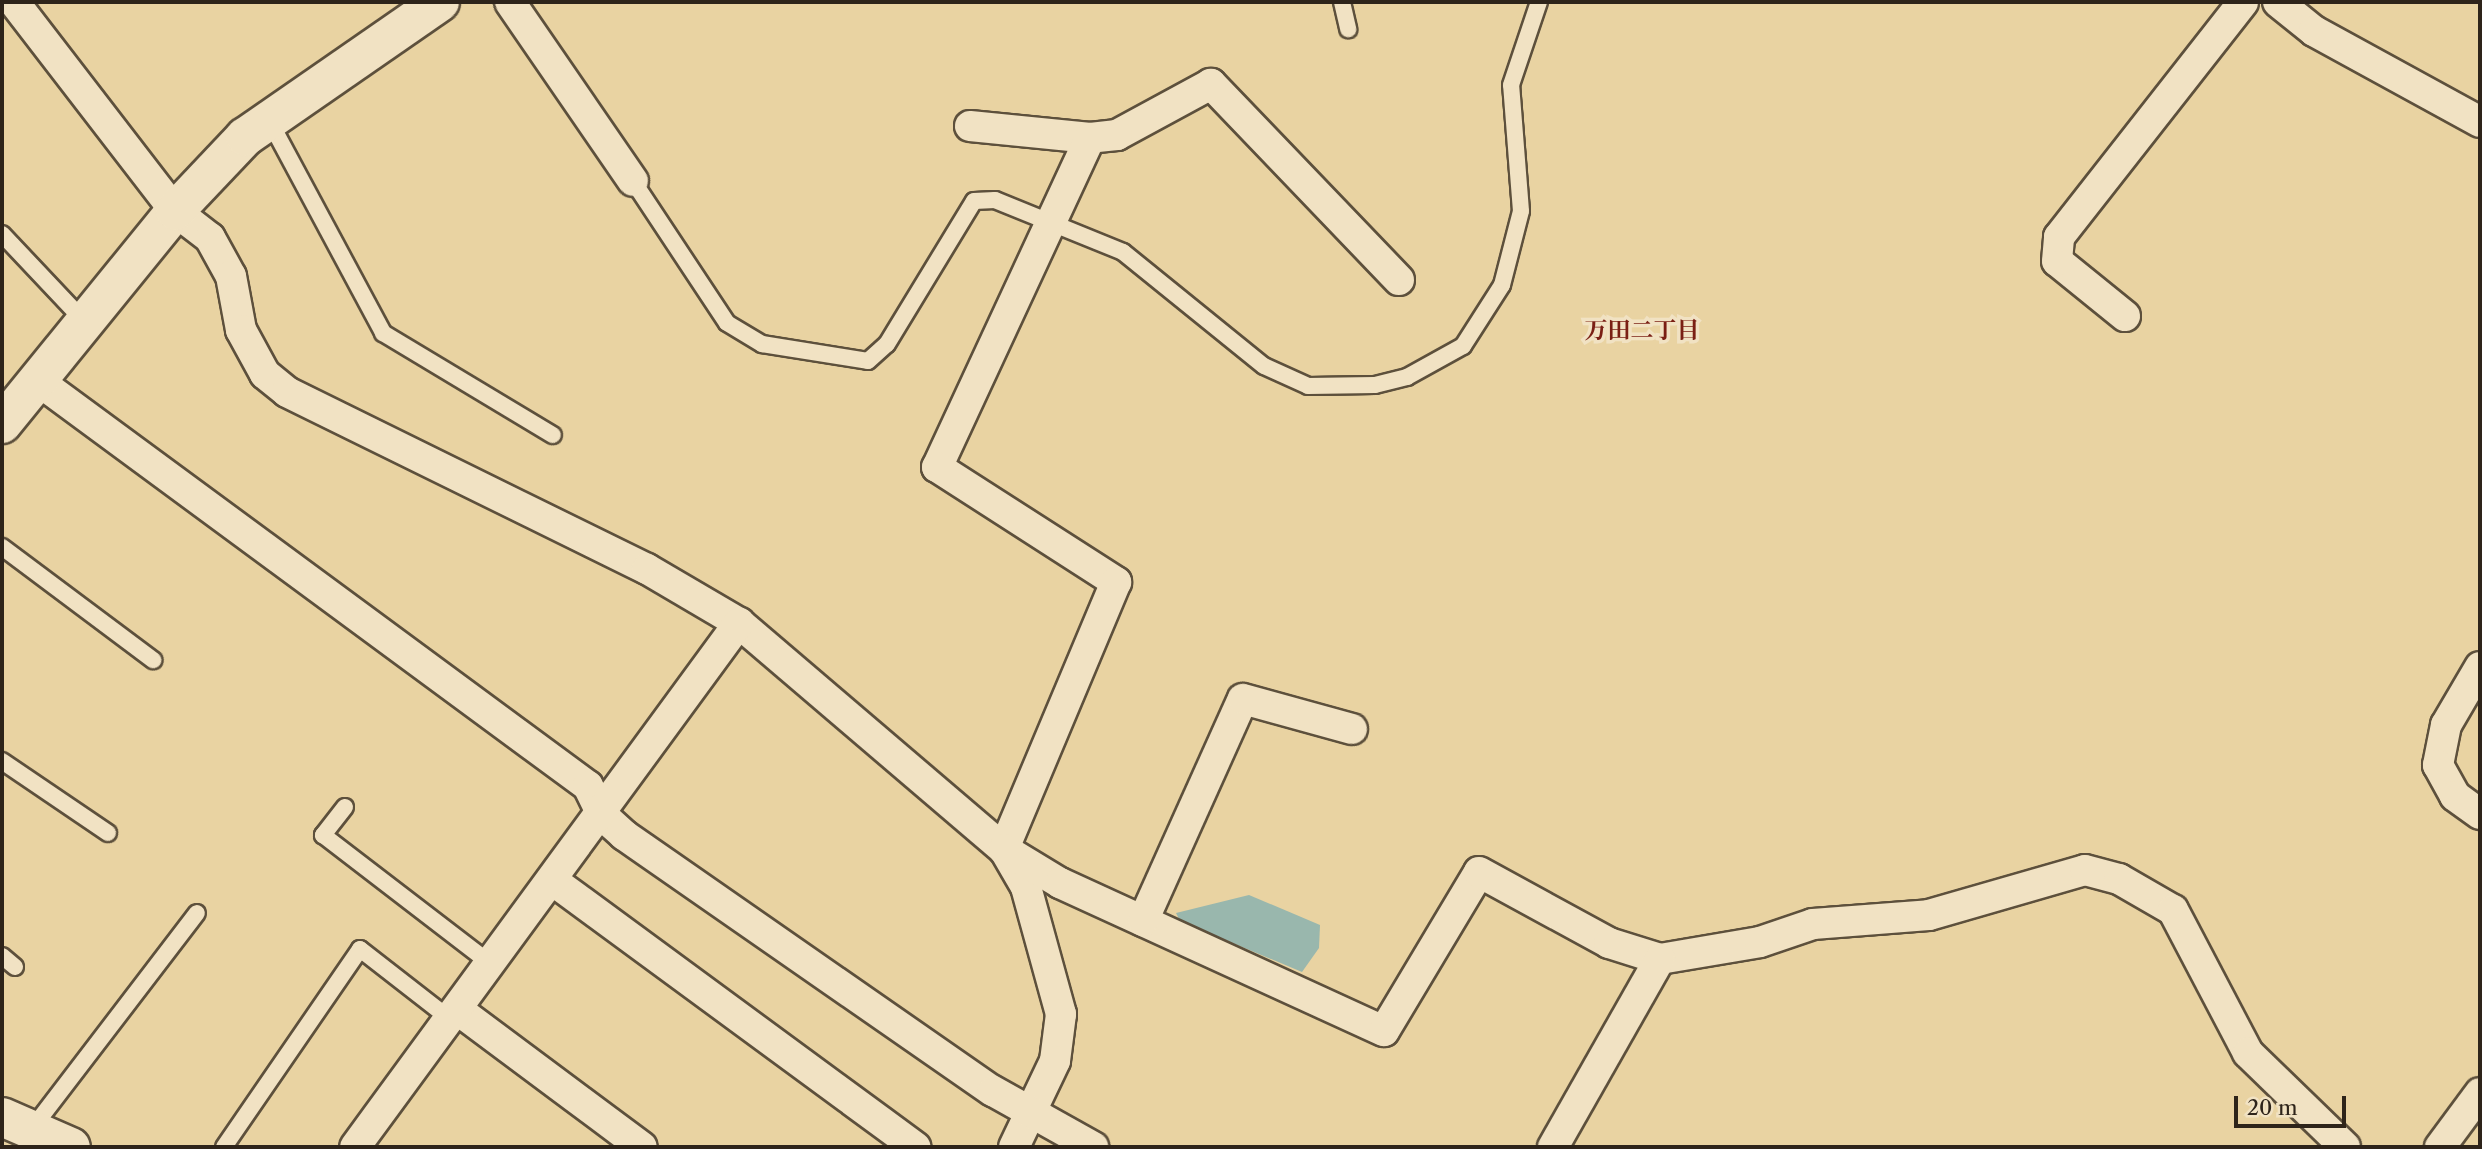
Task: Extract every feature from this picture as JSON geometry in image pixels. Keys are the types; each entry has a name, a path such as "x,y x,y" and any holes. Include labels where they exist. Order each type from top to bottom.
{"street":[{"path":"14,2 175,211 210,238 231,276 242,330 265,374 287,392 647,569 739,623 1004,849 1143,921 1384,1031 1479,872 1609,943 1660,959 1760,942 1813,924 1928,915 2062,873 2085,870 2119,879 2173,910 2248,1054 2344,1147"},
{"path":"2,424 175,211 245,137 440,2"},
{"path":"510,2 633,181"},
{"path":"2125,316 2057,261 2059,237 2244,2"},
{"path":"2278,2 2314,31 2480,122"},
{"path":"970,126 1090,138 1116,135 1211,84 1399,280"},
{"path":"1004,849 1116,582 937,467 1090,138"},
{"path":"37,380 588,786 602,815 1031,1115 1093,1147"},
{"path":"355,1147 602,815 739,623"},
{"path":"2480,667 2446,725 2438,765 2455,796 2480,814"},
{"path":"1143,921 1243,699 1352,729"},
{"path":"1004,849 1026,887 1061,1014 1055,1061 1014,1147"},
{"path":"552,880 915,1147"},
{"path":"1553,1147 1660,959"},
{"path":"454,1015 642,1147"},
{"path":"2440,1147 2480,1093"},
{"path":"17,1124 71,1147"}],"lane":[{"path":"1342,2 1348,29"},
{"path":"633,181 727,323 762,344 867,361 887,345 974,201 995,200 1051,219 1123,252 1264,366 1308,386 1376,385 1408,377 1463,346 1503,285 1521,211 1511,85 1539,2"},
{"path":"269,120 383,333 553,435"},
{"path":"2,234 84,321"},
{"path":"2,547 153,660"},
{"path":"2,761 108,833"},
{"path":"345,807 323,835 491,964"},
{"path":"17,1124 197,913"},
{"path":"224,1147 360,949 454,1015"}],"water":[{"path":"1249,895 1320,925 1319,948 1302,972 1180,921 1176,913"}],"district":[{"name":"万田二丁目","path":"1642,330"}]}
